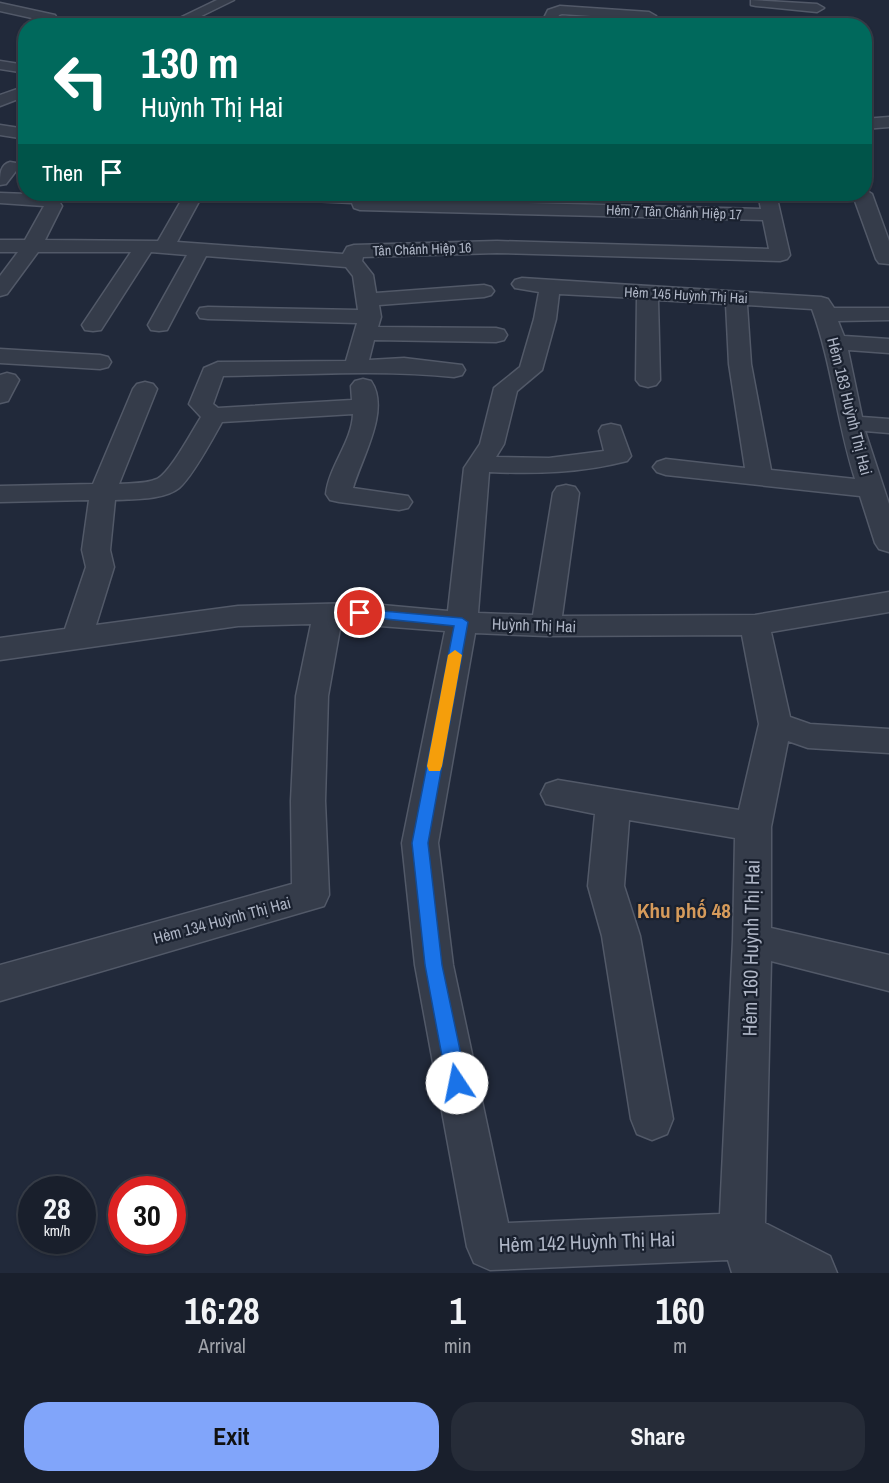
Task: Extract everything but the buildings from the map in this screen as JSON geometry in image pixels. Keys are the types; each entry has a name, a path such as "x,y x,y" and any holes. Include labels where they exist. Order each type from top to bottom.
{"street":[{"path":"0,1 9,0"},
{"path":"188,17 228,0"},
{"path":"756,18 757,1 817,8"},
{"path":"0,7 50,18"},
{"path":"551,18 553,13 560,10 649,16"},
{"path":"188,17 193,18"},
{"path":"0,65 18,68"},
{"path":"0,101 17,93"},
{"path":"872,123 889,122"},
{"path":"0,130 18,133"},
{"path":"0,198 18,198"},
{"path":"0,290 32,246 53,206 50,201"},
{"path":"93,325 189,201"},
{"path":"355,368 368,317 363,275 353,256 362,201"},
{"name":"Hẻm 7 Tân Chánh Hiệp 17","path":"430,201 772,216"},
{"path":"769,201 772,216"},
{"path":"864,201 886,259"},
{"name":"Tân Chánh Hiệp 16","path":"0,246 155,247 353,256 497,247 780,255 772,216"},
{"path":"159,326 200,250"},
{"path":"753,254 768,300"},
{"name":"Hẻm 145 Huỳnh Thị Hai","path":"522,284 768,300 823,309 889,314"},
{"path":"462,622 477,468 492,444 506,388 531,370 545,319 550,287"},
{"path":"368,317 484,291"},
{"path":"647,293 648,380"},
{"path":"736,298 740,364 759,477"},
{"name":"Hẻm 183 Huỳnh Thị Hai","path":"823,309 835,342 852,423 889,543"},
{"path":"208,313 368,317 496,335"},
{"path":"835,342 889,346"},
{"path":"0,356 100,362"},
{"path":"364,406 214,415 205,410 201,404 212,373 218,369 355,368 404,365 454,370"},
{"path":"355,368 362,377 365,420 350,465 338,490 339,494 399,502"},
{"path":"77,639 100,567 96,550 103,492 145,389"},
{"path":"0,494 147,491 169,483 194,451 214,415"},
{"path":"852,423 889,426"},
{"path":"480,464 545,467 603,460 618,456 611,431"},
{"path":"666,467 871,489"},
{"path":"546,626 566,493"},
{"name":"Huỳnh Thị Hai","path":"0,649 238,616 360,613 462,622 546,626 755,625 889,602"},
{"name":"Hẻm 134 Huỳnh Thị Hai","path":"0,983 311,895 308,801 312,696 328,614"},
{"name":"Hẻm 142 Huỳnh Thị Hai","path":"462,622 420,843 434,965 490,1247 749,1255"},
{"name":"Hẻm 160 Huỳnh Thị Hai","path":"749,1255 753,827 775,724 755,625"},
{"path":"775,724 808,736 889,741"},
{"path":"558,794 753,827"},
{"path":"613,804 606,886 607,900 618,925 652,1119"},
{"path":"752,940 889,973"},
{"path":"749,1255 813,1273"}],"slow traffic":[{"path":"434,766 455,655"}],"district":[{"name":"Khu phố 48","path":"684,911"}],"route":[{"path":"360,613 462,622 420,843 434,965 457,1083"}]}
